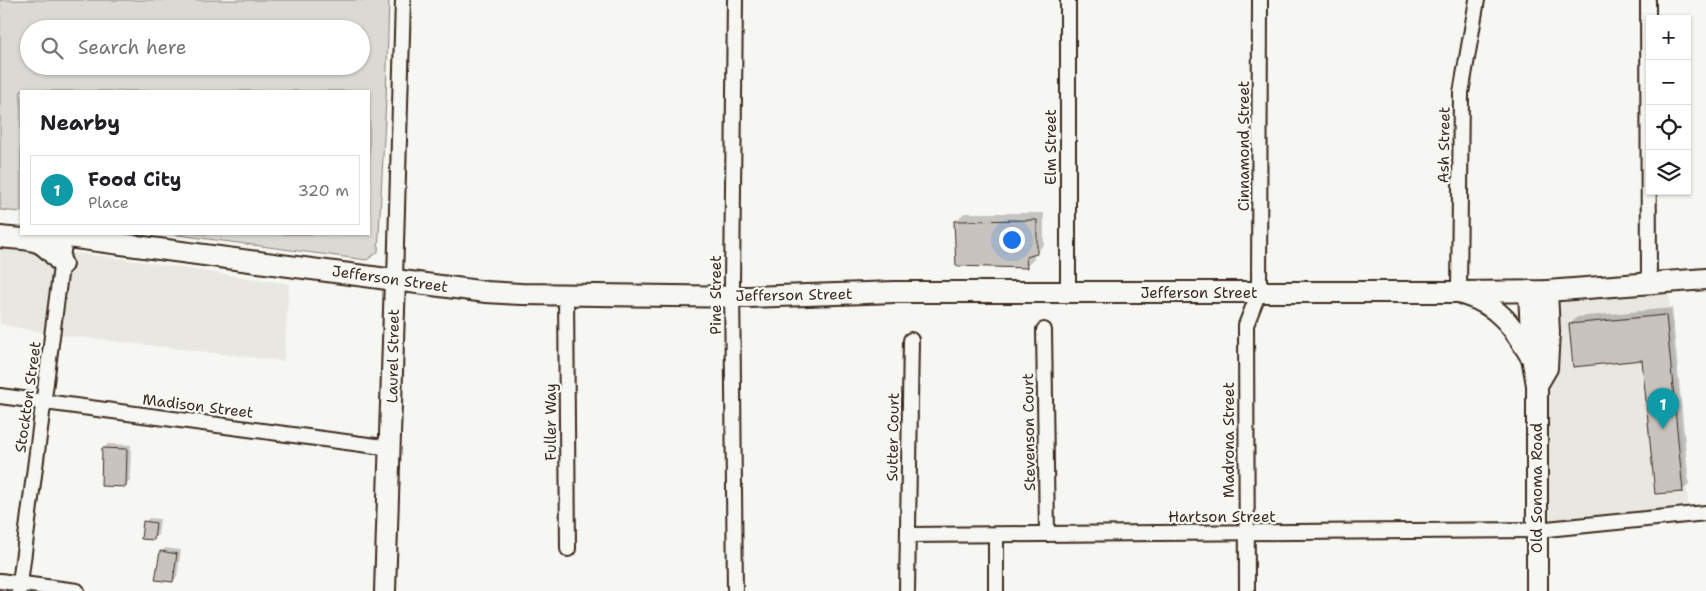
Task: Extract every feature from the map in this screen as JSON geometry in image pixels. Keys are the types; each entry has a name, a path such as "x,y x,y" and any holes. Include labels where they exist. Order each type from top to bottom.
{"main road":[{"path":"0,228 20,231"},
{"name":"Jefferson Street","path":"56,235 486,292 566,295 733,296 895,292 1538,291 1706,279"},
{"path":"0,237 40,241 62,264"},
{"name":"Laurel Street","path":"385,591 395,279"},
{"name":"Old Sonoma Road","path":"1537,591 1537,385 1532,358 1538,291"},
{"name":"Old Sonoma Road","path":"1537,385 1547,368 1549,332 1538,291"},
{"path":"1459,292 1484,302 1504,317 1513,326 1532,358"}],"street":[{"name":"Laurel Street","path":"395,279 403,0"},
{"name":"Pine Street","path":"735,0 733,296 735,591"},
{"name":"Elm Street","path":"1068,0 1068,293"},
{"name":"Cinnamond Street","path":"1259,292 1260,0"},
{"name":"Ash Street","path":"1459,292 1461,93 1477,0"},
{"path":"1648,0 1649,283"},
{"name":"Stockton Street","path":"20,587 66,236"},
{"name":"Madrona Street","path":"1247,591 1246,325 1259,292"},
{"name":"Fuller Way","path":"566,295 568,549"},
{"name":"Stevenson Court","path":"1044,330 1047,534"},
{"name":"Sutter Court","path":"907,591 911,340"},
{"name":"Madison Street","path":"0,396 391,448"},
{"name":"Hartson Street","path":"908,535 1537,530 1706,512"},
{"path":"996,535 996,591"},
{"path":"0,581 20,587 77,591"}],"shaded area":[{"path":"0,0 389,0 378,252 367,260 178,235 370,235 370,90 20,90 20,212 0,210"},
{"path":"0,245 110,257 289,284 284,361 53,334 0,324"},
{"path":"1668,281 1689,514 1537,530 1547,291"}],"building":[{"path":"1037,220 1037,254 1026,257 1027,268 956,266 954,221"},
{"path":"1666,315 1683,492 1655,494 1642,360 1573,367 1569,324"},
{"path":"102,448 127,449 126,487 101,486"},
{"path":"143,521 156,523 154,540 141,539"},
{"path":"160,551 177,554 173,582 155,580"}],"place":[{"name":"Food City","path":"1663,429"}]}
